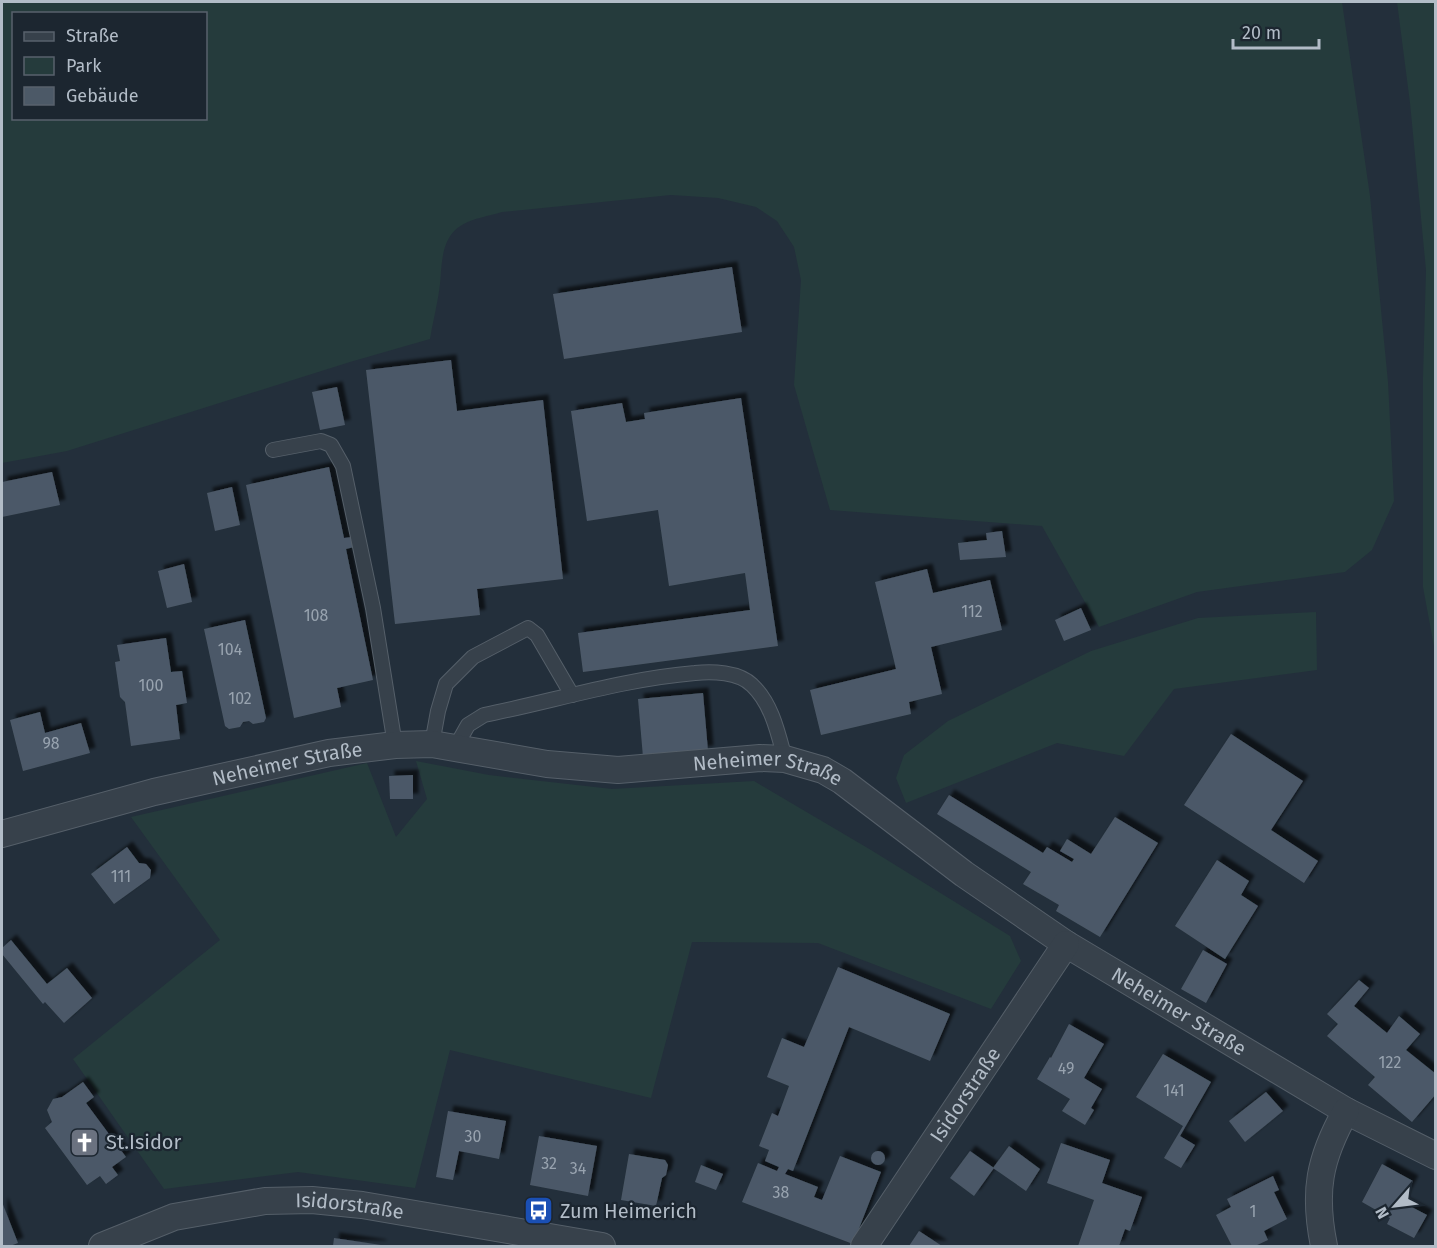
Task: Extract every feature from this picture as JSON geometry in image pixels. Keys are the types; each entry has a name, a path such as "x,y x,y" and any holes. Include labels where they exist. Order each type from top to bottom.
{"street":[{"name":"Neheimer Straße","path":"2,834 188,784 328,753 395,745 443,746 548,764 618,770 760,758 785,759 823,770 842,781 964,874 1066,944 1346,1111 1436,1156"},
{"name":"Isidorstraße","path":"864,1246 1066,944"},
{"path":"1324,1246 1319,1220 1319,1184 1323,1159 1332,1136 1346,1111"},
{"name":"Isidorstraße","path":"102,1246 174,1217 265,1201 312,1200 362,1205 594,1246"}],"lane":[{"path":"273,450 321,441 331,445 343,466 373,608 395,745"},
{"path":"443,746 438,711 446,684 473,657 528,628 537,635 572,695"},
{"path":"443,746 468,724 484,715 600,688 696,673 737,676 752,685 772,714 785,759"}],"green space":[{"path":"2,2 1342,2 1370,196 1388,382 1394,501 1372,550 1345,572 1197,592 1099,627 1042,526 830,510 794,385 801,280 794,247 777,221 756,207 718,198 671,195 502,212 471,221 455,230 446,243 430,339 67,451 2,463"},
{"path":"1397,2 1435,2 1435,652 1423,587 1423,377 1426,270 1410,103"},
{"path":"1316,612 1317,670 1174,689 1124,756 1057,743 906,803 896,778 904,755 948,721 1091,651 1198,618"},
{"path":"416,761 489,775 612,789 754,781 1010,936 1021,961 991,1009 818,943 692,942 651,1098 450,1050 415,1188 298,1172 164,1189 73,1059 220,940 131,817 367,763 396,837 427,799"}],"building":[{"path":"732,267 742,332 564,359 553,294"},
{"path":"451,360 457,411 543,400 563,579 477,589 480,615 395,624 366,370"},
{"path":"337,387 345,425 320,430 312,392"},
{"path":"741,398 778,646 583,672 578,633 750,610 745,573 669,586 658,510 587,521 571,411 622,403 626,422 645,419 644,413"},
{"path":"329,467 344,538 352,537 354,547 346,549 373,680 337,688 341,707 294,718 246,485"},
{"path":"52,472 60,505 2,517 2,482"},
{"path":"232,487 240,525 215,531 207,493"},
{"path":"1002,531 1006,557 960,560 958,543 987,540 986,533"},
{"path":"184,564 192,602 167,608 158,571"},
{"path":"927,569 933,593 990,580 1002,630 931,647 942,694 909,702 911,714 821,735 810,690 896,669 875,582"},
{"path":"1081,608 1091,630 1064,641 1055,620"},
{"path":"245,620 266,718 264,722 253,724 249,721 243,722 240,727 229,729 225,726 204,629"},
{"path":"166,638 171,672 182,671 187,703 176,705 180,739 131,746 125,702 120,697 115,662 120,661 117,645"},
{"path":"703,693 708,751 643,757 638,699"},
{"path":"40,712 45,733 81,723 90,753 23,771 10,720"},
{"path":"1231,734 1303,781 1271,830 1318,861 1304,883 1184,805"},
{"path":"413,775 413,799 390,799 389,776"},
{"path":"949,795 1043,853 1047,847 1072,862 1074,859 1060,851 1067,839 1091,854 1115,817 1158,843 1100,937 1056,911 1059,905 1023,884 1031,872 937,814"},
{"path":"127,847 139,863 146,864 151,870 150,878 114,904 91,874"},
{"path":"1217,860 1249,881 1241,895 1258,906 1225,959 1175,926"},
{"path":"11,940 47,984 67,968 92,998 64,1023 45,1002 43,1004 2,954 2,948"},
{"path":"1203,950 1227,964 1206,1003 1181,989"},
{"path":"838,967 950,1014 930,1061 849,1027 793,1171 788,1169 785,1174 818,1187 814,1197 822,1200 840,1156 881,1172 853,1244 742,1202 758,1163 777,1171 779,1167 765,1161 769,1150 759,1146 772,1113 778,1116 789,1086 767,1077 782,1038 804,1047"},
{"path":"1359,980 1369,988 1354,1006 1387,1033 1399,1016 1420,1034 1406,1050 1436,1074 1436,1094 1412,1122 1368,1085 1375,1077 1327,1036 1338,1024 1327,1014"},
{"path":"1069,1024 1104,1044 1084,1078 1102,1089 1091,1108 1094,1110 1085,1125 1062,1111 1070,1099 1037,1079"},
{"path":"1163,1054 1211,1082 1180,1136 1195,1145 1181,1168 1164,1158 1183,1126 1136,1097"},
{"name":"St.Isidor","path":"83,1082 94,1097 86,1103 126,1157 112,1167 118,1175 106,1184 100,1176 87,1185 45,1128 52,1122 47,1110 53,1099 62,1097"},
{"path":"1266,1092 1283,1111 1245,1142 1229,1121"},
{"path":"448,1111 506,1121 499,1159 459,1151 453,1180 436,1177"},
{"path":"539,1136 597,1146 588,1196 530,1185"},
{"path":"1061,1143 1110,1160 1102,1183 1142,1197 1130,1231 1125,1229 1119,1246 1078,1246 1094,1200 1047,1183"},
{"path":"1009,1146 1040,1169 1026,1191 993,1168"},
{"path":"878,1151 883,1153 885,1158 883,1163 878,1165 873,1163 871,1158 873,1153"},
{"path":"970,1151 994,1168 974,1196 950,1178"},
{"path":"629,1154 665,1160 668,1165 666,1175 662,1178 656,1206 621,1200"},
{"path":"1382,1164 1413,1181 1402,1202 1427,1215 1414,1238 1387,1224 1390,1218 1362,1202"},
{"path":"701,1165 723,1174 716,1190 695,1182"},
{"path":"1273,1176 1279,1190 1274,1192 1287,1219 1264,1231 1268,1240 1255,1246 1232,1246 1216,1215 1231,1207 1227,1199"},
{"path":"2,1202 18,1243 10,1246 2,1246"},
{"path":"919,1231 942,1246 909,1246"},
{"path":"334,1238 381,1245 381,1246 333,1246"}],"place":[{"name":"St.Isidor","path":"85,1142"},
{"name":"Zum Heimerich","path":"539,1211"}]}
